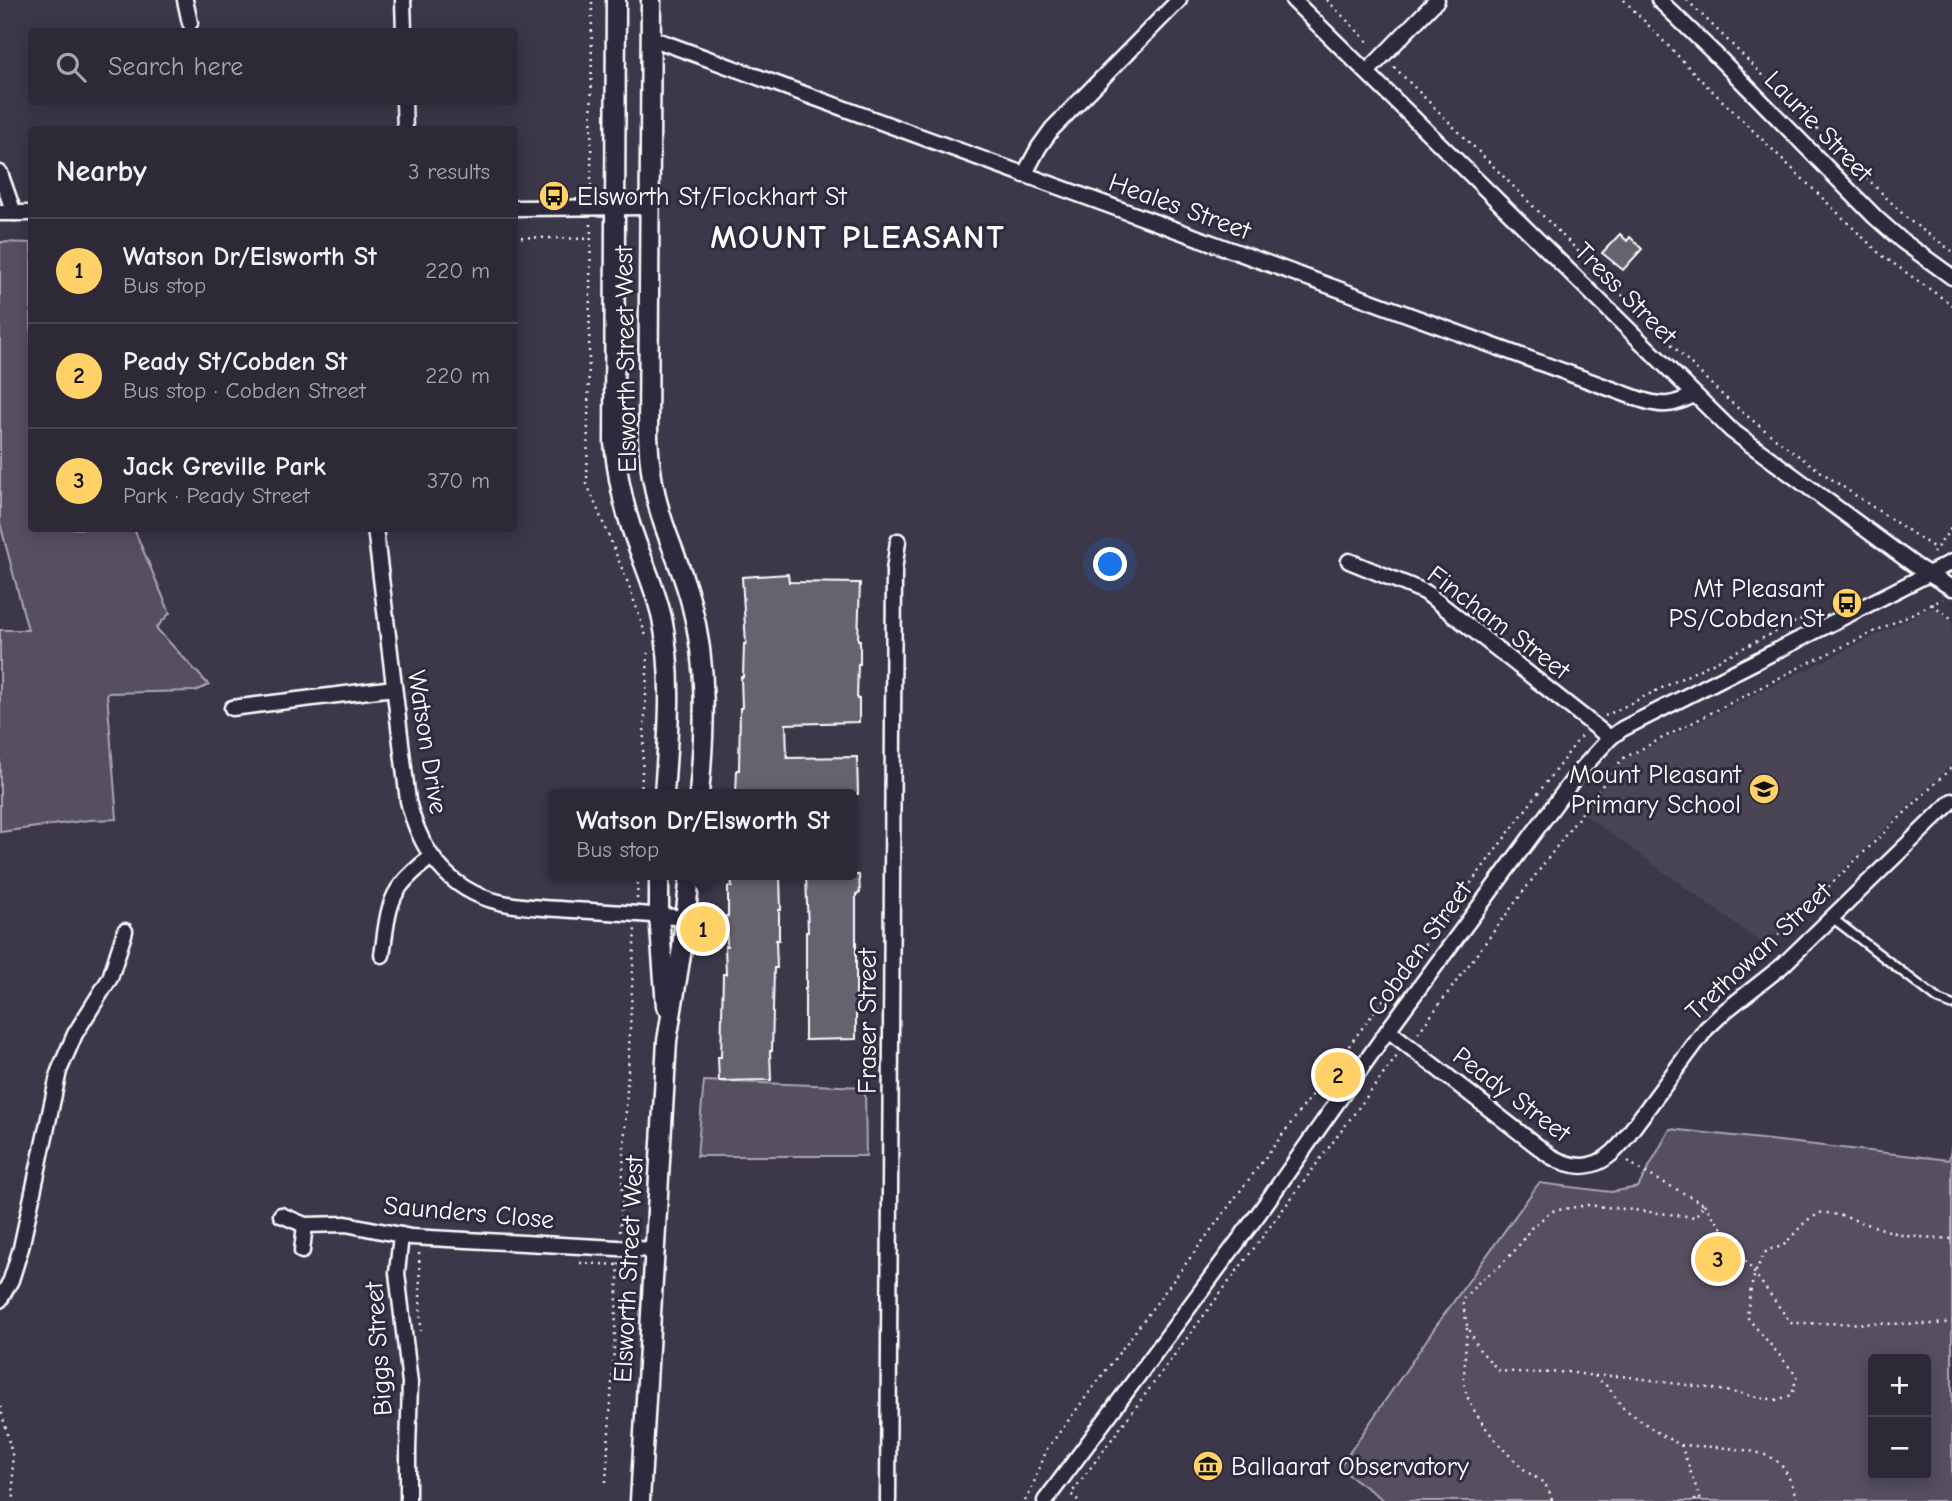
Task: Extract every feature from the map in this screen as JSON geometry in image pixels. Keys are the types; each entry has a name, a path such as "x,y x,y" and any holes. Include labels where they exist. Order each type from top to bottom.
{"street":[{"path":"185,0 190,23"},
{"path":"403,0 404,28"},
{"name":"Elsworth Street West","path":"616,0 614,443 621,493 656,597 665,635 669,696 664,789"},
{"name":"Elsworth Street West","path":"651,0 649,452 654,490 688,589 700,648 704,722 699,789"},
{"path":"1024,175 1052,129 1179,0"},
{"name":"Tress Street","path":"1293,0 1694,395 1748,444 1929,575 1948,593"},
{"path":"1367,72 1437,0"},
{"name":"Laurie Street","path":"1659,0 1882,224 1952,277"},
{"name":"Heales Street","path":"651,38 1639,400 1665,405 1675,404 1694,395"},
{"path":"404,105 405,126"},
{"path":"0,173 7,213 28,213"},
{"path":"518,208 649,207"},
{"name":"Watson Drive","path":"375,532 408,801 419,837 432,857 454,880 475,894 497,902 530,907 635,905 659,915 685,918"},
{"name":"Fraser Street","path":"888,1501 893,584 898,541"},
{"name":"Fincham Street","path":"1349,561 1425,592 1610,738"},
{"name":"Cobden Street","path":"1053,1497 1388,1030 1578,773 1610,738 1622,729 1952,562"},
{"path":"232,708 394,688"},
{"name":"Trethowan Street","path":"1614,1152 1706,1029 1782,965 1952,801"},
{"path":"382,955 390,906 395,894 406,879 432,857"},
{"name":"Elsworth Street West","path":"659,880 667,1041"},
{"name":"Elsworth Street West","path":"639,1501 667,1041 689,880"},
{"path":"0,1300 19,1258 58,1071 75,1034 110,978 125,931"},
{"name":"Peady Street","path":"1388,1030 1558,1160 1571,1165 1586,1166 1599,1163 1614,1152"},
{"name":"Saunders Close","path":"281,1215 305,1225 355,1225 401,1236 655,1250"},
{"path":"302,1251 305,1225"},
{"name":"Biggs Street","path":"401,1236 397,1273 410,1383 408,1501"}],"lane":[{"path":"1831,917 1939,1000 1952,1005"}],"path":[{"path":"591,197 593,0"},
{"path":"1327,0 1718,391 1753,422 1935,551 1952,527"},
{"path":"1624,0 1701,80 1880,254 1952,305"},
{"path":"1687,0 1910,221 1952,251"},
{"path":"518,237 591,239"},
{"path":"1078,1501 1072,1494 1622,759 1804,665 1932,604 1948,593"},
{"path":"1932,604 1952,619"},
{"path":"1763,950 1952,767"},
{"path":"606,1482 638,880"},
{"path":"1614,1152 1642,1171 1704,1204 1791,1323 1952,1322"},
{"path":"1552,1501 1544,1482 1526,1470 1504,1449 1476,1413 1465,1391 1467,1325 1462,1300 1480,1281 1500,1266 1531,1228 1552,1211 1588,1205 1695,1217 1704,1204"},
{"path":"1467,1325 1479,1349 1500,1371 1621,1376 1776,1400 1792,1395 1797,1376 1747,1317 1756,1266 1767,1250 1783,1246 1806,1220 1822,1212 1905,1236 1952,1239"},
{"path":"1595,1376 1609,1388 1622,1407 1661,1435 1681,1445 1744,1450 1775,1459 1793,1484 1797,1501"},
{"path":"0,1406 12,1454 14,1501"},
{"path":"1681,1445 1701,1501"},
{"path":"1695,1501 1696,1490"}],"shaded area":[{"path":"0,242 28,243 28,532 135,532 170,613 156,628 209,685 196,691 107,693 117,819 0,832 0,630 28,630 0,523"},
{"name":"Mount Pleasant Primary School","path":"1933,607 1952,621 1952,764 1764,945 1584,814 1623,760"},
{"path":"704,1081 865,1087 866,1156 697,1156"},
{"path":"1670,1129 1949,1160 1952,1144 1952,1501 1385,1501 1339,1468 1436,1326 1539,1183 1611,1192 1638,1187"}],"building":[{"path":"1620,234 1627,241 1630,237 1642,249 1623,270 1602,253"},
{"path":"788,574 789,582 860,583 857,699 859,722 786,724 787,758 857,757 858,794 857,789 736,789 742,708 741,677 746,644 742,577"},
{"path":"859,875 860,893 856,894 856,1039 805,1040 808,932 806,880 857,880"},
{"path":"731,880 780,880 781,910 779,940 776,940 777,968 774,968 770,1051 771,1080 719,1081 723,974 726,974 726,916 728,887 732,887"}],"place":[{"name":"Elsworth St/Flockhart St","path":"554,196"},
{"name":"Mt Pleasant PS/Cobden St","path":"1847,603"},
{"name":"Mount Pleasant Primary School","path":"1764,789"},
{"name":"Watson Dr/Elsworth St","path":"703,929"},
{"name":"Peady St/Cobden St","path":"1338,1075"},
{"name":"Jack Greville Park","path":"1718,1259"},
{"name":"Ballaarat Observatory","path":"1208,1466"}],"district":[{"name":"MOUNT PLEASANT","path":"858,236"}]}
